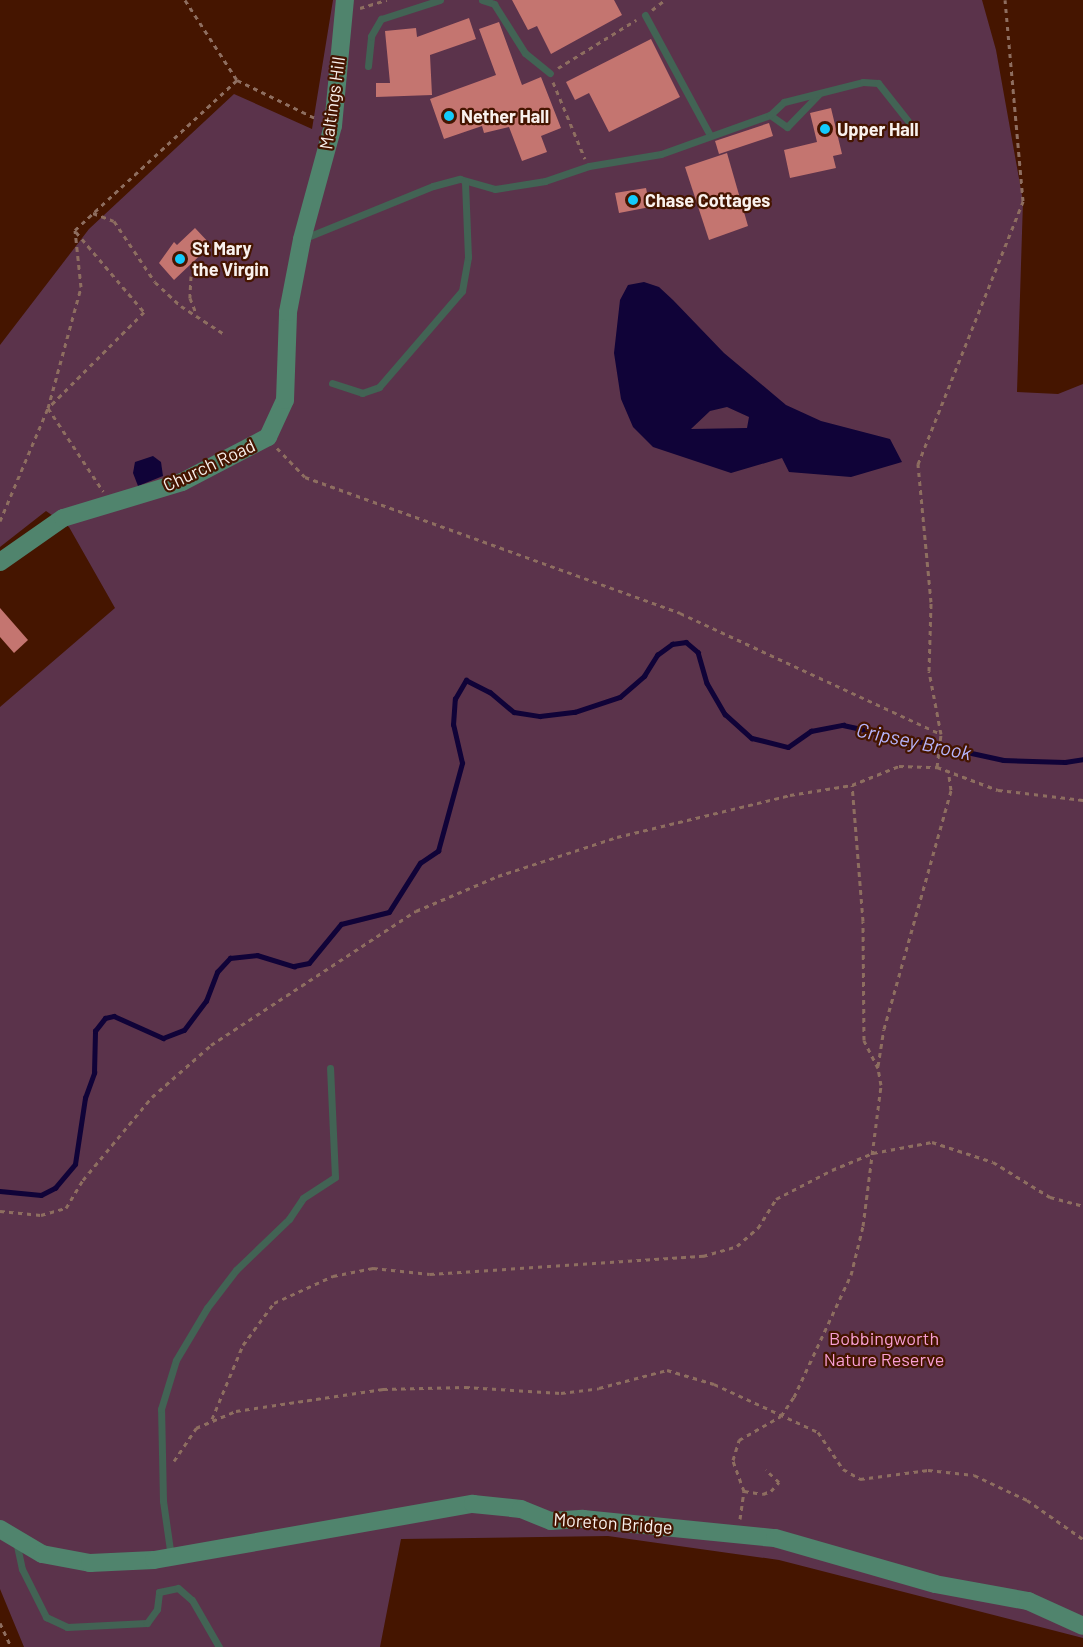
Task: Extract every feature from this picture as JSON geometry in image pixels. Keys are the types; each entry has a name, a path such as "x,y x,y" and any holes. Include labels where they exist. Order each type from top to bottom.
{"street":[{"name":"Maltings Hill","path":"302,239 333,126 344,7"},
{"name":"Church Road","path":"0,562 63,518 182,482 268,437 285,400 288,312 302,239"},
{"name":"Moreton Bridge","path":"8,1534 42,1554 90,1563 171,1558 473,1504 521,1509 551,1521 583,1519 775,1538 935,1584 1028,1601 1083,1626"}],"lane":[{"path":"369,66 371,36 381,19 440,0"},
{"path":"482,0 494,4 525,53 550,73"},
{"path":"645,15 710,135"},
{"path":"302,239 433,186 465,181 495,189 545,181 589,166 661,154 770,115 784,102 873,81 908,121"},
{"path":"770,115 787,127 819,94"},
{"path":"332,383 362,393 379,387 462,291 468,257 465,181"},
{"path":"171,1558 163,1477 161,1409 176,1360 207,1308 236,1270 289,1219 303,1198 335,1177 330,1068"},
{"path":"8,1534 22,1569 46,1617 67,1627 147,1623 157,1609 159,1592 178,1588 192,1600 219,1647"}],"path":[{"path":"185,0 237,80 333,126"},
{"path":"344,7 387,0"},
{"path":"589,166 550,73 645,15 665,0"},
{"path":"937,767 941,734 929,671 931,602 918,464 1023,201 1005,0"},
{"path":"0,521 48,408 81,287 75,230 237,80"},
{"path":"92,212 114,220 155,282 224,334"},
{"path":"48,408 144,312 75,230"},
{"path":"191,276 190,298 198,316"},
{"path":"48,408 111,502"},
{"path":"268,437 305,477 680,613 941,734"},
{"path":"0,1211 41,1215 66,1208 83,1180 131,1121 187,1064 259,1011 416,911 498,876 617,837 790,795 852,785 899,766 937,767 949,775 998,790 1083,800"},
{"path":"878,1068 884,1029 951,790 949,775"},
{"path":"738,1535 744,1491 733,1460 739,1440 781,1416 814,1357 851,1275 863,1227 881,1085 878,1068 864,1040 863,921 852,785"},
{"path":"212,1419 243,1346 274,1303 333,1276 373,1268 430,1274 703,1256 737,1246 758,1228 776,1199 873,1153 932,1142 952,1146 993,1162 1050,1197 1083,1206"},
{"path":"163,1477 196,1428 212,1419 236,1411 345,1392 465,1387 561,1393 599,1388 667,1370 714,1384 818,1432 843,1469 860,1479 928,1470 974,1474 1027,1500 1083,1539"},
{"path":"744,1491 763,1494 771,1491 779,1482 766,1470"},
{"path":"0,1623 11,1647"}],"green space":[{"name":"Bobbingworth Nature Reserve","path":"333,0 982,0 996,50 1023,201 1017,392 1058,394 1083,384 1083,1638 779,1560 608,1536 401,1539 380,1647 24,1647 0,1589 0,707 115,608 69,527 46,511 0,547 0,345 89,229 234,94 312,129"}],"shaded area":[{"path":"644,282 659,287 724,353 786,405 821,421 890,439 902,462 851,477 789,472 782,458 731,473 653,447 633,427 621,399 614,353 620,300 628,285","holes":["727,407 749,417 747,428 691,429 710,411"]},
{"path":"153,456 161,462 163,476 138,486 133,473 135,462"}],"building":[{"path":"512,0 614,0 622,15 551,54 537,26 528,30"},
{"path":"469,18 476,39 430,55 432,95 376,97 376,83 390,83 385,31 416,28 417,37"},
{"path":"499,22 522,85 541,77 561,128 541,136 547,152 522,161 509,127 484,133 482,126 444,139 430,99 496,75 479,29"},
{"path":"651,39 680,97 609,132 589,93 575,100 566,82"},
{"name":"Upper Hall","path":"831,108 842,154 833,156 836,168 790,178 784,150 817,142 810,113"},
{"path":"769,123 773,136 719,154 715,141"},
{"path":"727,153 748,226 709,240 685,167"},
{"name":"Chase Cottages","path":"646,188 650,207 619,213 615,193"},
{"name":"St Mary the Virgin","path":"195,228 211,245 174,280 159,263 174,242 177,245"},
{"path":"0,608 28,640 14,653 0,637"}],"waterway":[{"name":"Cripsey Brook","path":"0,1191 41,1195 55,1188 75,1164 85,1098 94,1073 95,1031 105,1018 114,1016 163,1038 184,1030 206,1001 217,972 230,958 257,955 294,966 309,963 341,924 389,912 420,863 438,851 462,763 453,725 455,699 466,680 490,692 514,712 540,716 575,712 620,697 644,676 657,655 672,644 686,642 698,652 707,683 725,714 752,738 788,747 811,731 843,725 1003,760 1065,762 1083,759"}],"place":[{"name":"Nether Hall","path":"449,116"},
{"name":"Upper Hall","path":"825,129"},
{"name":"Chase Cottages","path":"633,200"},
{"name":"St Mary the Virgin","path":"180,259"}]}
